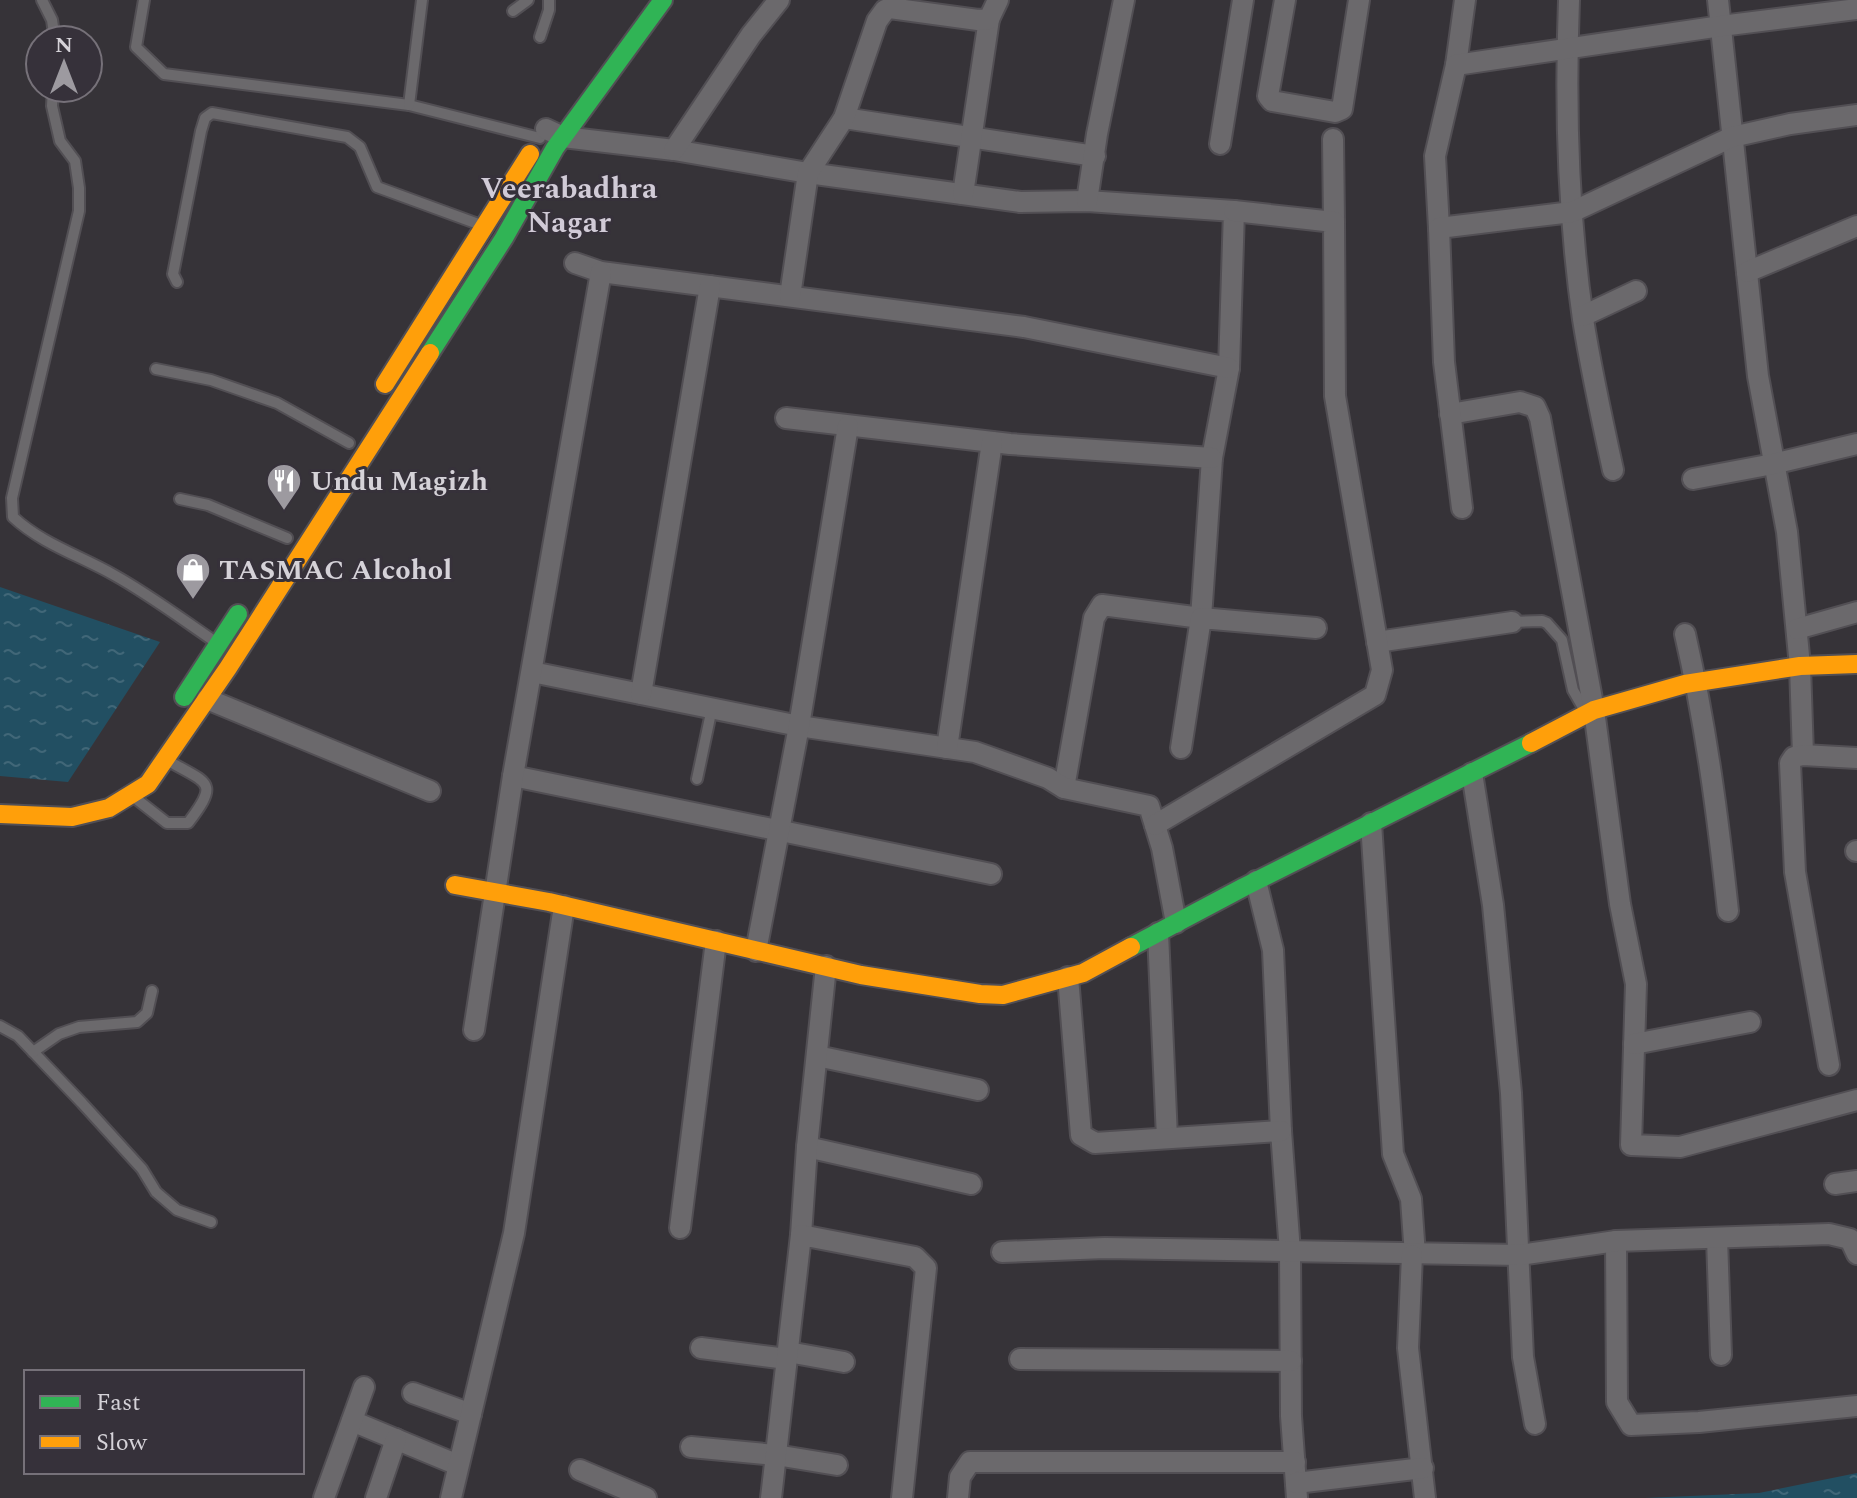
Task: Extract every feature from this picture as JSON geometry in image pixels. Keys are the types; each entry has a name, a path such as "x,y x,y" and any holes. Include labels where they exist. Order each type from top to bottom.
{"main road":[{"path":"376,399 483,226 550,135 641,0"},
{"path":"0,814 72,817 109,808 148,784 207,699 504,238 550,135 663,0"},
{"path":"345,449 360,425"},
{"path":"177,707 245,604"},
{"path":"455,885 564,906 861,975 1003,995 1083,973 1256,881 1590,712 1696,682 1800,666 1857,664"},
{"path":"0,796 70,799 102,791 135,771 144,758"}],"street":[{"path":"674,150 751,35 779,0"},
{"path":"963,194 989,19 998,0"},
{"path":"1087,201 1124,0"},
{"path":"1220,144 1243,0"},
{"path":"1285,0 1268,96 1272,101 1335,112 1342,109 1359,0"},
{"path":"1362,54 1372,0"},
{"path":"1462,508 1444,362 1435,156 1456,65 1465,0"},
{"path":"1569,0 1567,49 1572,212 1591,368 1613,470"},
{"path":"1718,0 1758,376 1787,532 1800,666 1803,755"},
{"path":"790,296 808,173 844,118 877,21 890,8 989,19"},
{"path":"1456,65 1857,9"},
{"path":"1439,228 1572,212 1732,137 1790,124 1857,115"},
{"path":"844,118 1095,156"},
{"path":"550,135 674,150 808,173 1020,202 1087,201 1234,211 1334,222"},
{"path":"1155,825 1375,695 1382,670 1335,396 1333,139"},
{"path":"1181,748 1201,618 1212,458 1229,368 1234,211"},
{"path":"1747,272 1857,226"},
{"path":"575,263 601,272 1024,327 1229,368"},
{"path":"474,1030 513,776 601,272"},
{"path":"641,694 710,286"},
{"path":"1583,316 1636,291"},
{"path":"1450,414 1520,402 1535,407 1545,442 1620,904 1636,984 1631,1145 1680,1147 1857,1100"},
{"path":"786,418 992,442 1212,458"},
{"path":"756,951 799,726 848,426"},
{"path":"947,748 992,442"},
{"path":"1693,479 1857,444"},
{"path":"1064,788 1094,618 1102,605 1316,628"},
{"path":"1797,629 1857,612"},
{"path":"1377,642 1512,622"},
{"path":"1685,634 1718,818 1728,911"},
{"path":"532,672 799,726 975,752 1048,778 1064,788 1149,806 1162,848 1167,928 1167,1138"},
{"path":"207,699 430,791"},
{"path":"1829,1065 1795,872 1790,763 1794,757 1803,755 1857,758"},
{"path":"1472,773 1496,937 1511,1093 1523,1357 1535,1424"},
{"path":"513,776 991,874"},
{"path":"1371,823 1393,1154 1411,1199 1414,1255 1408,1348 1425,1498"},
{"path":"1256,881 1273,950 1290,1252 1296,1481"},
{"path":"451,1498 514,1233 564,906"},
{"path":"680,1228 716,941"},
{"path":"771,1498 801,1235 826,966"},
{"path":"1068,977 1081,1135 1095,1143 1281,1131"},
{"path":"1634,1044 1750,1022"},
{"path":"817,1056 978,1090"},
{"path":"807,1147 971,1184"},
{"path":"1835,1184 1857,1181"},
{"path":"1002,1252 1105,1248 1520,1255 1616,1241 1829,1234 1850,1239 1857,1254"},
{"path":"801,1235 915,1257 926,1268 902,1498"},
{"path":"1717,1238 1721,1355"},
{"path":"1616,1241 1617,1402 1631,1425 1699,1422 1857,1406"},
{"path":"701,1348 844,1362"},
{"path":"1020,1359 1291,1361"},
{"path":"324,1498 364,1387"},
{"path":"413,1393 471,1414"},
{"path":"352,1421 458,1465"},
{"path":"376,1498 396,1439"},
{"path":"691,1447 776,1455 837,1465"},
{"path":"958,1498 960,1477 970,1462 1296,1481 1423,1468"},
{"path":"580,1470 646,1498"}],"lane":[{"path":"42,0 53,24"},
{"path":"144,0 136,47 164,74 409,105 550,135"},
{"path":"409,105 422,0"},
{"path":"513,11 528,0"},
{"path":"540,37 549,0"},
{"path":"52,104 60,141 75,161 79,211 12,498 13,517 44,539 115,575 219,644"},
{"path":"177,282 173,274 201,131 205,118 212,113 347,137 360,147 377,187 483,226"},
{"path":"156,369 211,380 277,403 345,449"},
{"path":"180,499 208,505 287,538"},
{"path":"1512,622 1542,621 1562,640 1573,690 1590,712"},
{"path":"697,779 712,708"},
{"path":"131,794 167,823 188,823 207,798 208,790 204,782 165,759"},
{"path":"33,1052 59,1034 79,1027 137,1022 147,1013 152,991"},
{"path":"0,1026 18,1036 142,1169 156,1192 177,1210 211,1222"}],"water":[{"path":"0,587 160,642 68,782 0,776"},
{"path":"1857,1473 1857,1498 1645,1498 1759,1493"}],"traffic: fast":[{"path":"430,353 504,238 555,148 663,0"},
{"path":"184,697 238,614"},
{"path":"1131,947 1531,743"}],"traffic: slow":[{"path":"385,384 530,154"},
{"path":"0,814 72,817 109,808 148,784 228,668 430,353"},
{"path":"1531,743 1594,710 1685,684 1800,666 1857,664"},
{"path":"455,885 549,902 861,975 980,994 1003,995 1083,973 1131,947"}],"place":[{"name":"Undu Magizh","path":"284,512"},
{"name":"TASMAC Alcohol","path":"193,601"}],"district":[{"name":"Veerabadhra Nagar","path":"569,206"}]}
